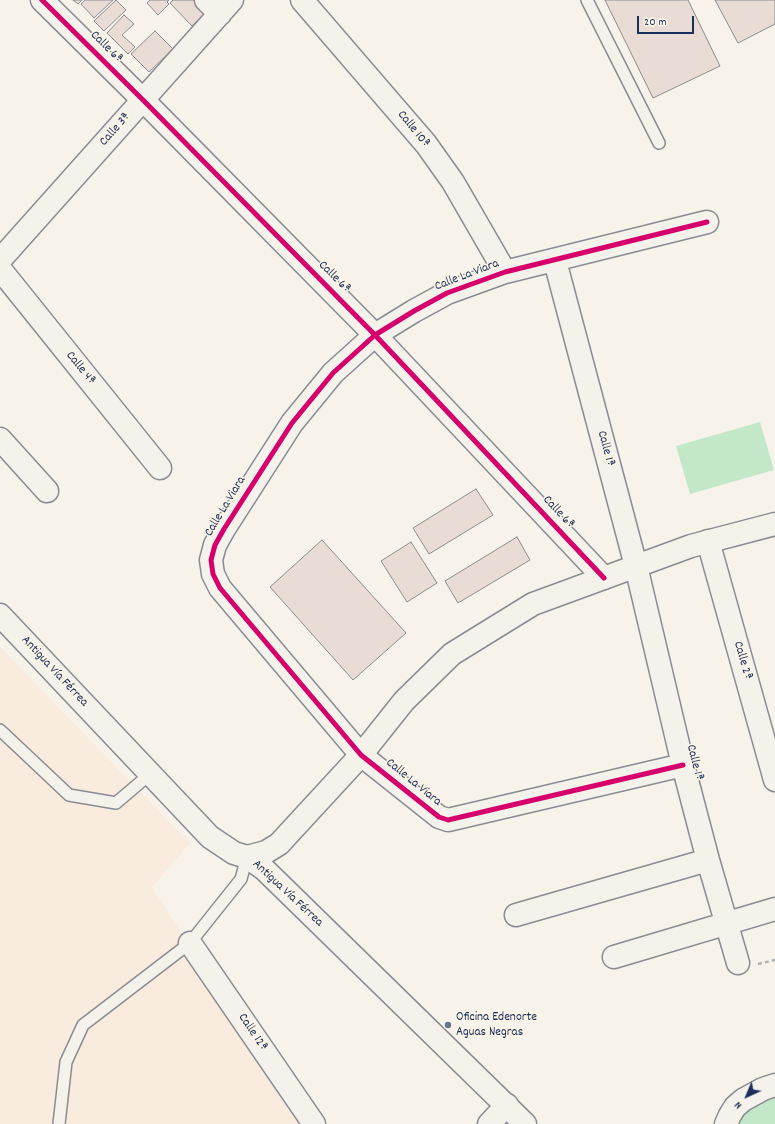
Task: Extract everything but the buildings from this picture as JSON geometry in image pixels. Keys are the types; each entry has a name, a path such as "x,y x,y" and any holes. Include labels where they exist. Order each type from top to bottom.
{"street":[{"name":"Calle 6ª","path":"42,0 375,335 604,578"},
{"name":"Calle 10ª","path":"302,0 426,144 453,182 506,272"},
{"name":"Calle 3ª","path":"0,260 143,100 219,5"},
{"name":"Calle La Viara","path":"683,765 448,820 439,817 361,755 220,588 213,574 211,560 215,545 224,529 292,423 333,373 375,335 447,293 506,272 555,261 706,222"},
{"name":"Calle 1ª","path":"555,261 636,566 683,765 708,860 738,963"},
{"name":"Calle 4ª","path":"0,269 160,468"},
{"path":"0,439 47,491"},
{"path":"247,857 266,852 279,844 361,755 404,701 452,654 533,604 691,546 775,524"},
{"name":"Calle 2ª","path":"708,542 775,780"},
{"name":"Antigua Vía Férrea","path":"0,615 210,837 234,853 247,857 264,869 525,1124"},
{"path":"516,915 708,860"},
{"path":"614,957 775,909"},
{"name":"Calle 12ª","path":"190,943 314,1124"},
{"path":"726,1124 730,1114 743,1100 763,1089 775,1085"},
{"path":"489,1124 506,1105"}],"lane":[{"path":"587,0 659,143"},
{"path":"0,730 69,795 116,803 150,774"},
{"path":"59,1124 66,1062 83,1025 190,943 241,879 247,857"}],"shaded area":[{"path":"0,647 190,843 152,887 303,1124 0,1124"}],"green space":[{"path":"760,422 774,470 690,494 676,446"},
{"path":"775,1085 775,1124 726,1124"}],"cycle path":[{"path":"42,0 375,335 604,578"},
{"path":"683,765 448,820 439,817 361,755 220,588 213,574 211,560 215,545 224,529 292,423 333,373 375,335 447,293 505,272 707,222"}],"place":[{"name":"Oficina Edenorte Aguas Negras","path":"448,1025"}]}
